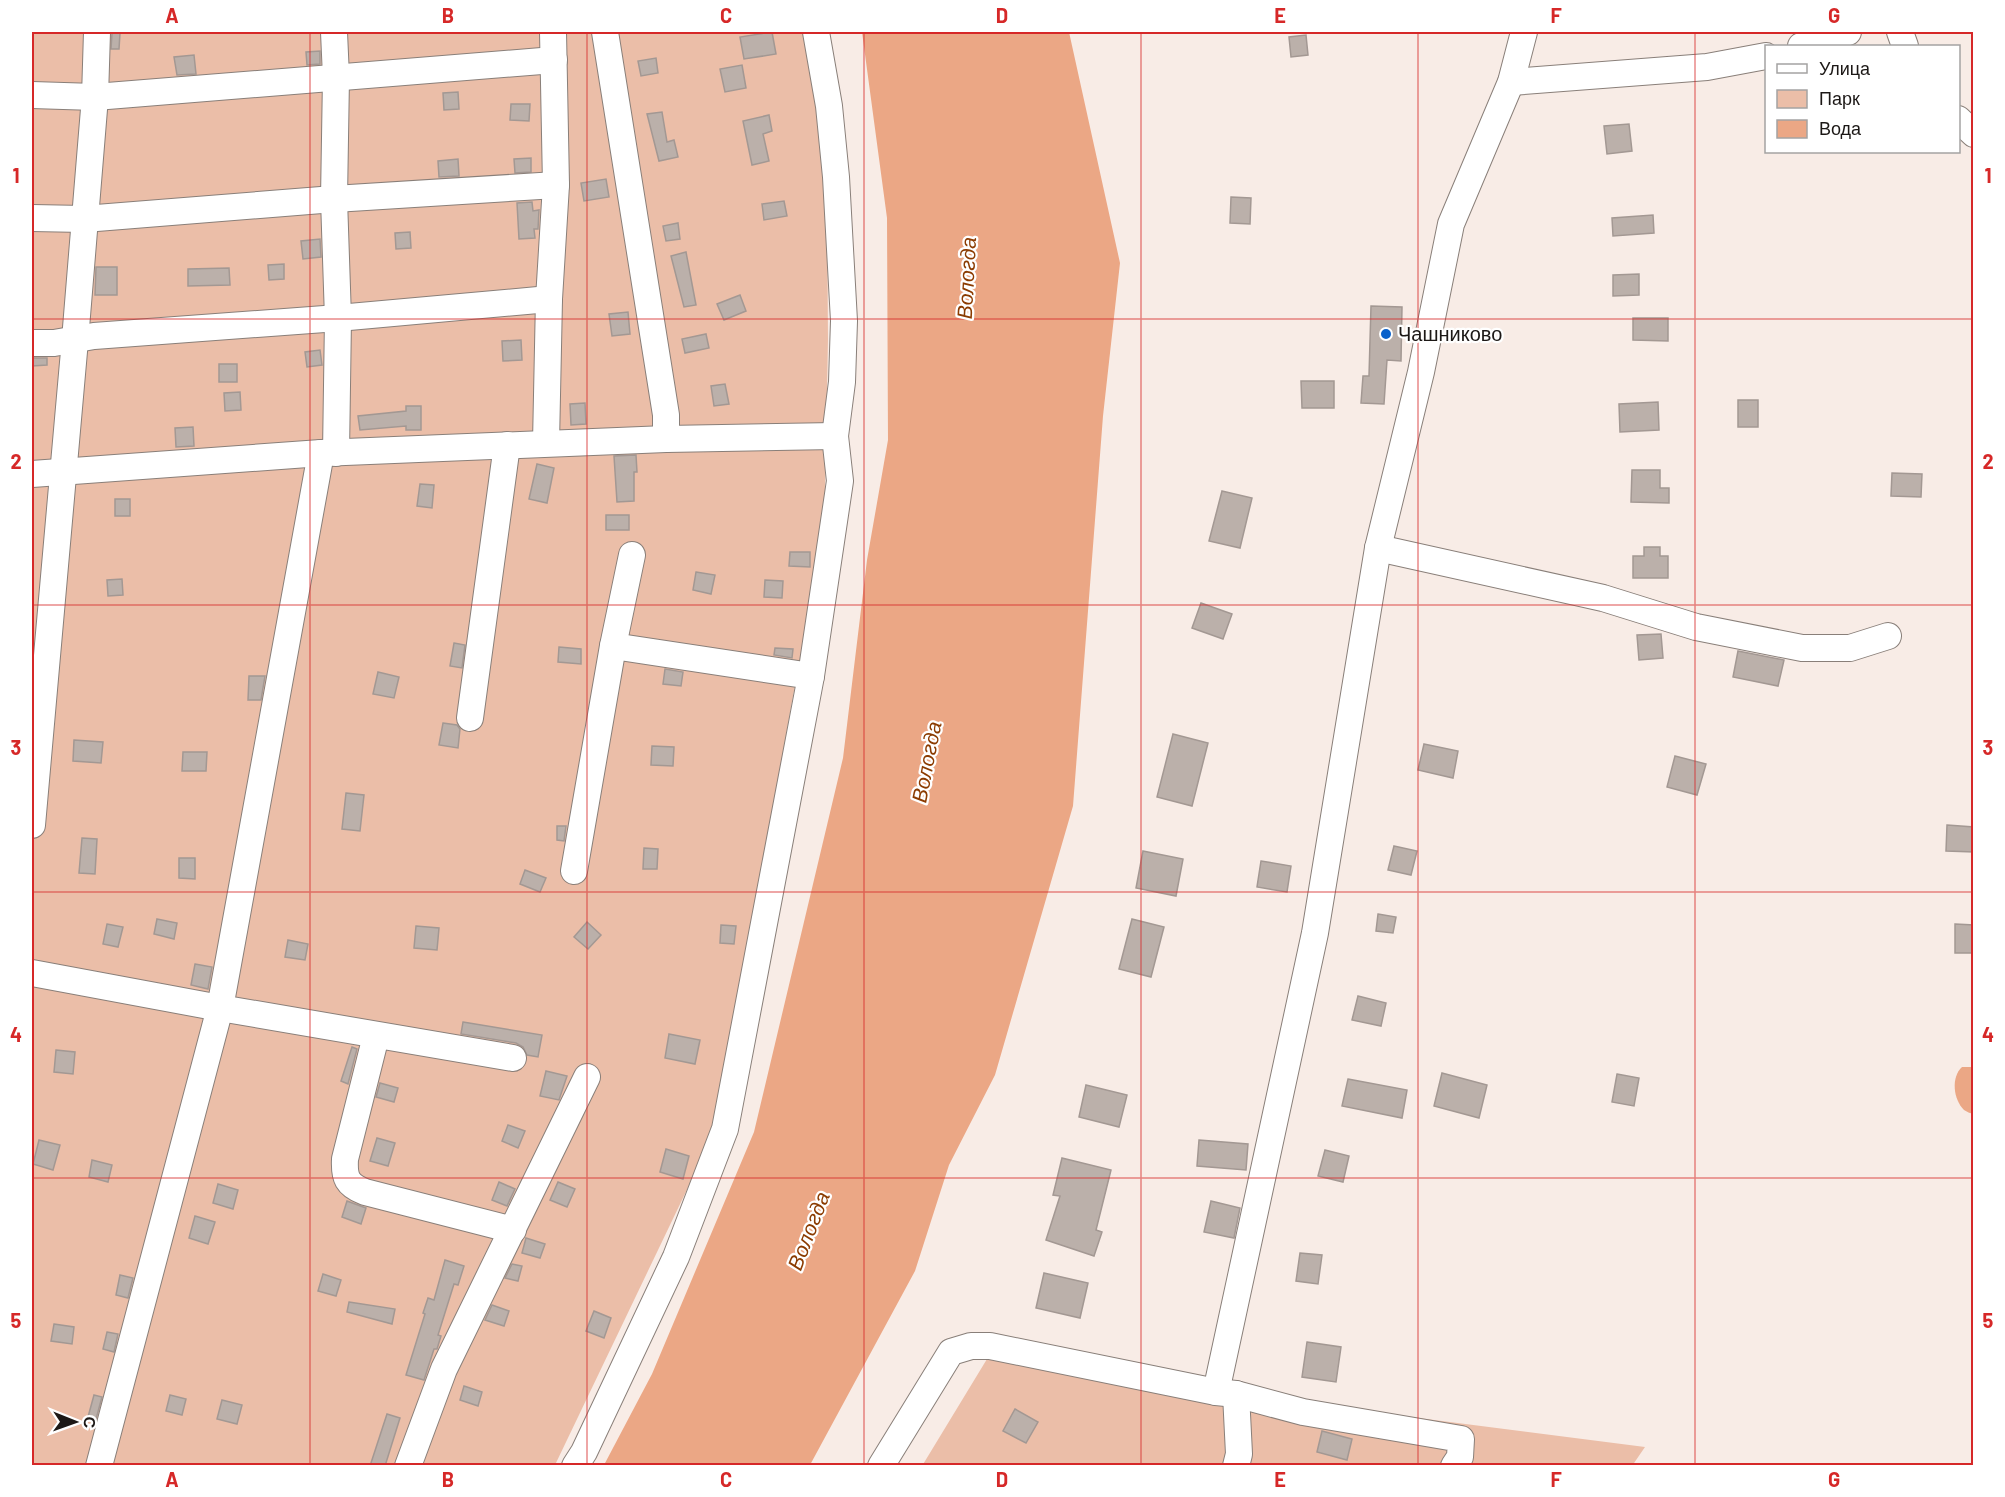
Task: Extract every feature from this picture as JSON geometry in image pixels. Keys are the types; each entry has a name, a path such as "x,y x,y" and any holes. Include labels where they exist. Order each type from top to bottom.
{"street":[{"path":"32,825 75,340 97,32"},
{"path":"99,1466 220,1008 329,453 338,318 334,199 336,77 334,32"},
{"path":"546,443 549,299 556,185 553,32"},
{"path":"605,32 666,415 666,439"},
{"path":"575,1466 584,1452 676,1257 725,1128 811,676 840,481 836,436 842,382 844,321 829,106 816,32"},
{"path":"1236,1466 1239,1454 1226,1393 1315,933 1378,548 1422,372 1451,224 1511,82 1524,32"},
{"path":"1804,45 1848,32"},
{"path":"1511,82 1707,67 1765,56"},
{"path":"32,95 94,97 554,60"},
{"path":"1960,120 1974,134"},
{"path":"32,218 84,219 334,199 556,185"},
{"path":"32,343 54,343 94,336 338,318 549,299"},
{"path":"32,474 329,453 546,443 836,436"},
{"path":"470,718 507,445"},
{"path":"1378,548 1603,598 1696,627 1802,648 1850,648 1888,636"},
{"path":"574,871 613,646 632,555"},
{"path":"613,646 811,676"},
{"path":"32,973 376,1036 513,1058"},
{"path":"376,1036 345,1159 344,1170 348,1181 354,1188 364,1192 513,1230"},
{"path":"408,1466 444,1369 587,1077"},
{"path":"881,1466 951,1352 971,1346 990,1346 1226,1393 1303,1412 1461,1439 1460,1456 1455,1466"}],"green space":[{"path":"32,32 807,32 827,201 828,339 824,542 793,696 716,1129 555,1465 32,1465"},
{"path":"987,1359 1216,1392 1645,1447 1632,1466 922,1466"}],"water":[{"name":"Вологда","path":"862,32 1069,32 1120,263 1103,416 1073,806 995,1075 949,1165 915,1271 810,1465 604,1465 652,1374 754,1132 843,758 867,560 888,440 887,218"},
{"path":"1962,1067 1973,1067 1973,1114 1964,1110 1956,1094 1956,1076"}],"building":[{"path":"772,32 776,54 744,59 740,37"},
{"path":"112,33 120,33 119,49 111,49"},
{"path":"1306,35 1308,55 1291,57 1289,37"},
{"path":"320,51 320,64 307,65 306,52"},
{"path":"194,55 196,74 177,75 174,57"},
{"path":"656,58 658,73 641,76 638,61"},
{"path":"742,65 746,88 725,92 720,69"},
{"path":"458,92 459,109 444,110 443,93"},
{"path":"511,104 530,104 529,121 510,120"},
{"path":"662,112 667,142 674,140 678,157 659,161 647,114"},
{"path":"769,115 772,131 763,134 769,161 752,165 743,121"},
{"path":"1629,124 1632,151 1607,154 1604,126"},
{"path":"531,158 531,172 515,173 514,159"},
{"path":"458,159 459,176 439,177 438,161"},
{"path":"606,179 609,197 584,201 581,183"},
{"path":"1231,197 1251,198 1250,224 1230,223"},
{"path":"784,201 787,216 764,220 762,204"},
{"path":"532,202 533,211 539,210 538,229 534,229 535,238 519,239 517,203"},
{"path":"1653,215 1654,233 1613,236 1612,218"},
{"path":"678,223 680,239 666,241 663,226"},
{"path":"410,232 411,248 396,249 395,233"},
{"path":"320,239 321,257 303,259 301,241"},
{"path":"686,252 696,305 684,307 671,256"},
{"path":"284,264 284,279 269,280 268,265"},
{"path":"96,267 117,267 117,295 95,295"},
{"path":"229,268 230,285 188,286 188,269"},
{"path":"1639,274 1639,295 1613,296 1613,275"},
{"path":"740,295 746,311 724,320 717,304"},
{"name":"Чашниково","path":"1371,306 1402,307 1401,361 1387,360 1384,404 1361,403 1363,376 1369,376"},
{"path":"628,312 630,334 612,336 609,314"},
{"path":"1633,318 1668,318 1668,341 1633,340"},
{"path":"706,334 709,348 685,353 682,339"},
{"path":"521,340 522,360 503,361 502,341"},
{"path":"320,350 322,365 307,367 305,352"},
{"path":"32,358 47,358 47,365 32,366"},
{"path":"219,364 237,364 237,382 219,382"},
{"path":"1301,381 1334,381 1334,408 1302,408"},
{"path":"725,384 729,404 714,406 711,386"},
{"path":"240,392 241,410 225,411 224,393"},
{"path":"1738,400 1758,400 1758,427 1738,427"},
{"path":"1658,402 1659,430 1620,432 1619,404"},
{"path":"585,403 586,424 571,425 570,404"},
{"path":"406,406 421,406 421,430 406,430 406,426 360,430 358,416 406,411"},
{"path":"193,427 194,446 176,447 175,428"},
{"path":"636,455 634,501 617,502 614,456"},
{"path":"537,464 554,468 547,503 529,499"},
{"path":"1632,470 1660,470 1660,488 1669,488 1669,503 1631,502"},
{"path":"1892,473 1922,474 1921,497 1891,496"},
{"path":"420,484 434,485 432,508 417,506"},
{"path":"1222,491 1252,498 1240,548 1209,541"},
{"path":"115,499 130,499 130,516 115,516"},
{"path":"606,515 629,515 629,530 606,530"},
{"path":"1644,547 1660,547 1660,556 1668,556 1668,578 1633,578 1633,556 1644,556"},
{"path":"790,552 810,552 810,567 789,566"},
{"path":"696,572 715,575 711,594 693,590"},
{"path":"122,579 123,595 108,596 107,580"},
{"path":"765,580 783,581 782,598 764,597"},
{"path":"1201,603 1232,614 1223,639 1192,628"},
{"path":"1661,634 1663,658 1639,660 1637,635"},
{"path":"454,643 465,645 462,668 450,666"},
{"path":"559,647 581,649 581,664 558,662"},
{"path":"775,648 793,649 792,658 774,655"},
{"path":"1738,651 1784,660 1778,686 1733,677"},
{"path":"665,669 683,672 681,686 663,684"},
{"path":"378,672 399,677 394,698 373,694"},
{"path":"249,676 265,676 261,700 248,700"},
{"path":"443,723 457,725 460,729 458,748 439,745"},
{"path":"1173,734 1208,743 1192,806 1157,797"},
{"path":"74,740 103,742 101,763 73,761"},
{"path":"1424,744 1458,751 1453,778 1418,770"},
{"path":"652,746 674,747 673,766 651,765"},
{"path":"183,752 207,752 206,771 182,771"},
{"path":"1675,756 1706,764 1697,795 1667,787"},
{"path":"346,793 364,795 360,831 342,829"},
{"path":"1947,825 1974,827 1974,852 1946,851"},
{"path":"557,826 566,826 564,841 557,840"},
{"path":"82,838 97,839 95,874 79,873"},
{"path":"1394,846 1417,851 1411,875 1388,870"},
{"path":"644,848 658,849 657,869 643,869"},
{"path":"1143,851 1183,859 1176,896 1136,888"},
{"path":"179,858 195,858 195,879 179,878"},
{"path":"1261,861 1291,866 1287,892 1257,887"},
{"path":"525,870 546,878 540,892 520,884"},
{"path":"1378,914 1396,917 1393,933 1376,931"},
{"path":"157,919 177,923 174,939 154,934"},
{"path":"1132,919 1164,927 1151,977 1119,969"},
{"path":"587,922 601,935 588,949 574,937"},
{"path":"107,924 123,927 118,947 103,944"},
{"path":"1955,924 1974,925 1974,953 1955,953"},
{"path":"721,925 736,926 734,944 720,943"},
{"path":"416,926 439,928 437,950 414,948"},
{"path":"288,940 308,944 305,960 285,957"},
{"path":"195,964 212,967 208,989 191,985"},
{"path":"1358,996 1386,1003 1381,1026 1352,1020"},
{"path":"463,1022 542,1035 538,1057 527,1055 523,1047 516,1043 461,1034"},
{"path":"669,1034 700,1040 695,1064 665,1058"},
{"path":"352,1047 357,1049 348,1084 341,1081"},
{"path":"56,1050 75,1052 73,1074 54,1072"},
{"path":"546,1071 567,1076 559,1100 540,1096"},
{"path":"1442,1073 1487,1085 1479,1118 1434,1106"},
{"path":"1617,1074 1639,1078 1634,1106 1612,1102"},
{"path":"1348,1079 1407,1090 1402,1118 1342,1106"},
{"path":"380,1083 398,1088 394,1102 376,1097"},
{"path":"1086,1085 1127,1095 1119,1127 1079,1117"},
{"path":"508,1125 525,1131 518,1148 502,1141"},
{"path":"377,1138 395,1143 388,1166 370,1161"},
{"path":"39,1140 60,1145 53,1170 33,1164"},
{"path":"1199,1140 1248,1144 1246,1170 1197,1166"},
{"path":"666,1149 689,1156 683,1179 660,1172"},
{"path":"1325,1150 1349,1156 1343,1182 1318,1176"},
{"path":"1062,1158 1111,1170 1096,1230 1102,1232 1094,1256 1046,1240 1060,1196 1053,1195"},
{"path":"92,1160 112,1165 108,1182 89,1177"},
{"path":"499,1182 515,1189 507,1206 492,1200"},
{"path":"558,1182 575,1189 567,1207 550,1200"},
{"path":"218,1184 238,1190 233,1209 213,1203"},
{"path":"347,1201 366,1208 361,1224 342,1217"},
{"path":"1211,1201 1240,1208 1234,1238 1204,1232"},
{"path":"195,1216 215,1222 208,1244 189,1238"},
{"path":"526,1238 545,1244 540,1258 522,1253"},
{"path":"1300,1253 1322,1255 1318,1284 1296,1281"},
{"path":"445,1260 464,1266 458,1285 454,1284 438,1335 441,1336 437,1349 434,1349 424,1380 406,1375 428,1298 434,1300"},
{"path":"512,1264 522,1266 518,1281 505,1278"},
{"path":"1044,1273 1088,1283 1080,1318 1036,1308"},
{"path":"323,1274 341,1280 336,1296 318,1291"},
{"path":"120,1275 133,1278 128,1298 116,1295"},
{"path":"349,1302 395,1309 392,1324 347,1312"},
{"path":"492,1305 509,1311 504,1326 485,1320"},
{"path":"594,1311 611,1318 604,1338 586,1331"},
{"path":"54,1324 74,1327 72,1344 51,1341"},
{"path":"107,1332 118,1334 114,1352 103,1349"},
{"path":"1307,1342 1341,1347 1336,1382 1302,1377"},
{"path":"464,1386 482,1392 478,1406 460,1400"},
{"path":"94,1395 102,1397 96,1419 88,1417"},
{"path":"170,1395 186,1399 182,1415 166,1411"},
{"path":"222,1400 242,1405 237,1424 217,1419"},
{"path":"1015,1409 1038,1422 1026,1443 1003,1431"},
{"path":"387,1414 400,1418 385,1466 370,1466"},
{"path":"1322,1431 1352,1439 1347,1460 1317,1452"}],"place":[{"name":"Чашниково","path":"1386,334"}]}
